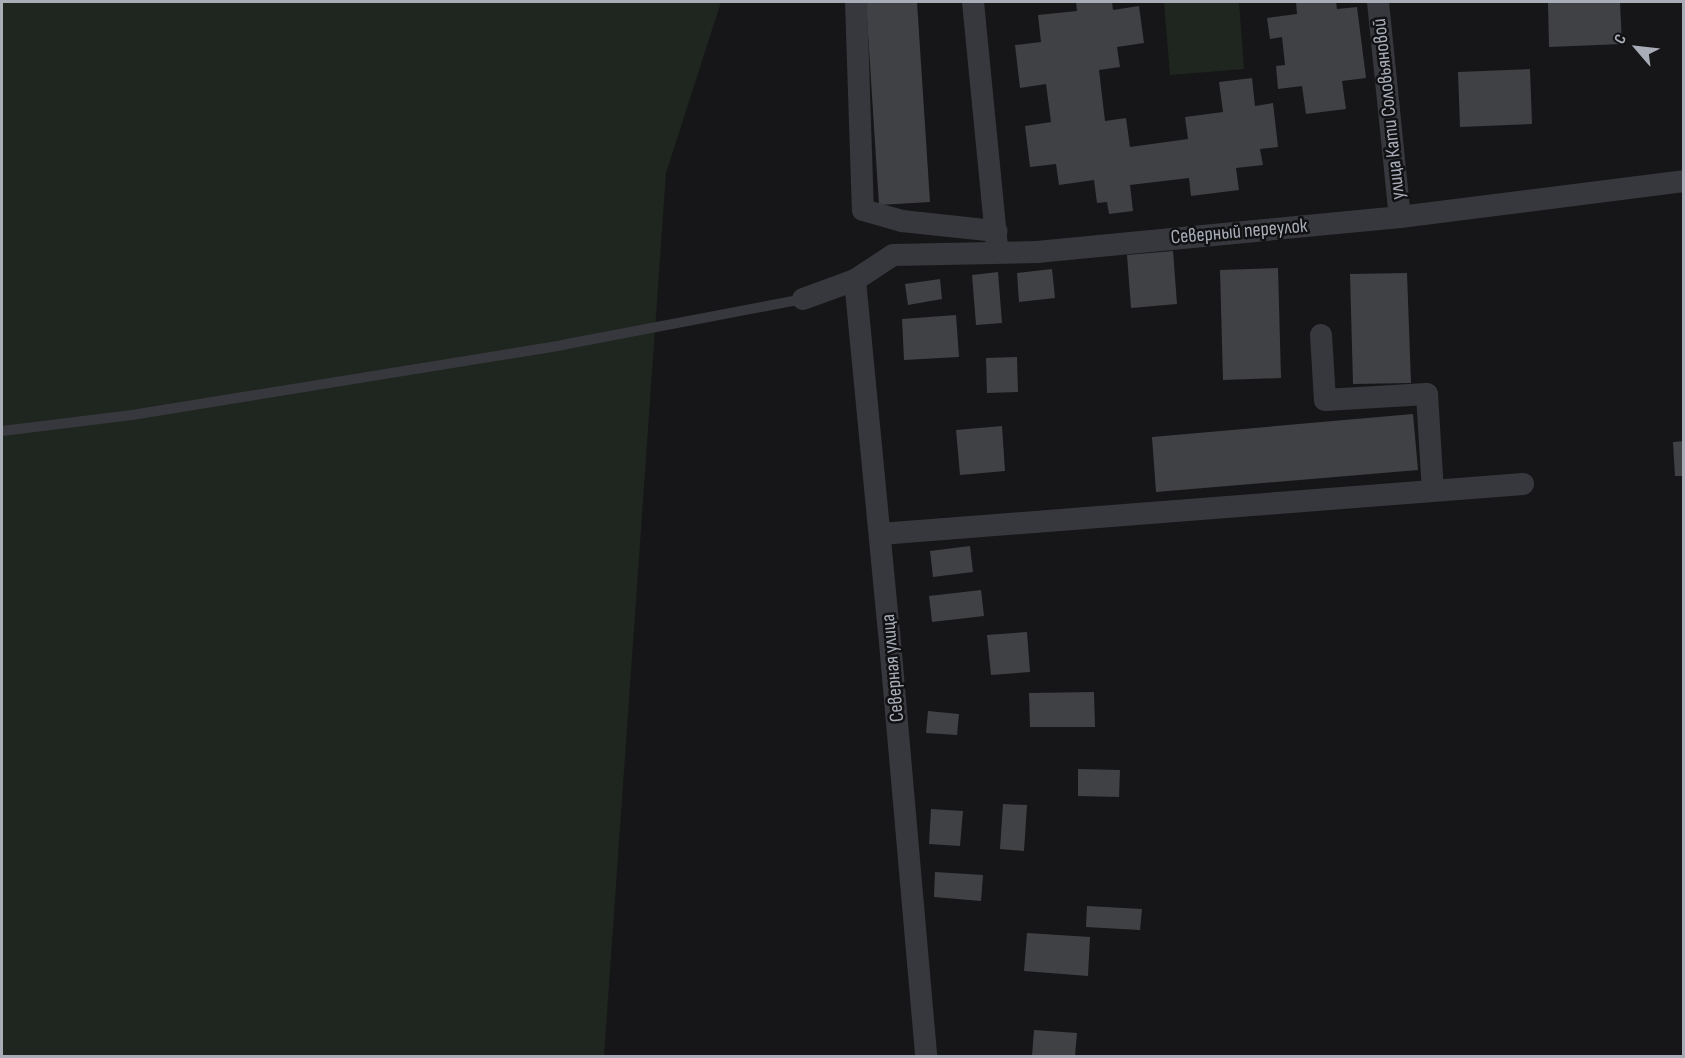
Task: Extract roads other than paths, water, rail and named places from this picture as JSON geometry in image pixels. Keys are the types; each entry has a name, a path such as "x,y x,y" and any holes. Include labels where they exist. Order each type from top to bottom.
{"street":[{"path":"856,2 863,210 997,242 973,2"},
{"name":"улица Кати Соловьяновой","path":"1378,2 1400,217"},
{"name":"Северный переулок","path":"802,299 855,280 893,255 997,242 1037,252 1400,217 1683,181"},
{"name":"Северная улица","path":"855,280 926,1056"},
{"path":"1321,335 1325,400 1427,394 1433,491"},
{"path":"880,534 1523,484"}],"lane":[{"path":"2,431 132,415 550,347 802,299"}]}
